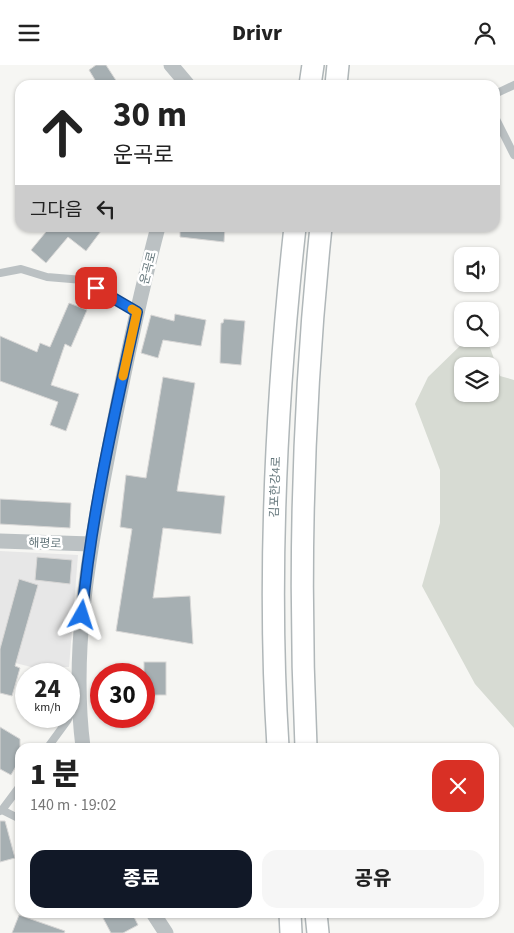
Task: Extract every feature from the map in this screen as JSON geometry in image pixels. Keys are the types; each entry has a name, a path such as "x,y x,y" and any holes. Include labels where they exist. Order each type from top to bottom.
{"street":[{"path":"171,65 184,80"},
{"path":"311,80 313,65"},
{"path":"336,80 338,65"},
{"name":"운곡로","path":"80,663 91,544 122,378 157,232"},
{"name":"김포한강4로","path":"278,743 272,647 273,550 277,447 294,232"},
{"path":"306,743 302,585 304,448 311,320 320,232"},
{"name":"해평로","path":"0,541 91,544"},
{"name":"운곡로","path":"80,710 83,743"},
{"path":"156,918 166,933"},
{"path":"290,918 291,933"},
{"path":"316,918 318,933"}],"lane":[{"path":"500,92 514,85"},
{"path":"500,127 514,155"},
{"path":"0,273 20,269 47,277 83,280 137,312"},
{"path":"51,743 62,728"},
{"path":"15,792 1,811 15,817"}],"shaded area":[{"path":"459,347 490,347 493,357 454,357 454,402 499,402 499,373 500,376 514,380 514,728 475,684 422,586 440,523 440,470 415,404 428,377"},
{"path":"0,551 78,555 69,663 16,663 0,659"}],"building":[{"path":"96,65 106,65 116,80 95,80 89,70"},
{"path":"46,232 100,232 86,251 68,237 46,263 31,250"},
{"path":"180,232 225,232 224,242 180,237"},
{"path":"69,303 87,310 71,347 65,344 51,385 79,394 66,431 50,425 58,402 0,381 0,336 37,352 40,343 50,347"},
{"path":"175,314 206,320 201,346 163,340 158,358 141,353 151,315 174,321"},
{"path":"224,319 245,321 241,365 220,363 221,323 223,323"},
{"path":"163,377 195,383 177,491 225,496 221,534 163,528 153,598 190,596 193,644 116,631 132,529 120,527 126,475 146,478"},
{"path":"0,499 71,503 70,528 0,524"},
{"path":"37,557 72,560 70,584 35,580"},
{"path":"19,579 38,585 15,663 15,686 12,696 0,693 0,649"},
{"path":"166,662 166,695 155,695 155,663 144,663"},
{"path":"0,727 20,739 20,743 15,743 15,768 11,775 0,769"},
{"path":"0,821 5,821 15,858 0,862"},
{"path":"18,918 28,918 65,931 64,933 12,933"},
{"path":"103,918 134,918 138,925 123,933 111,933"}],"slow traffic":[{"path":"123,376 137,312 132,309"}],"route":[{"path":"82,615 91,544 122,378 137,312 96,288"}]}
